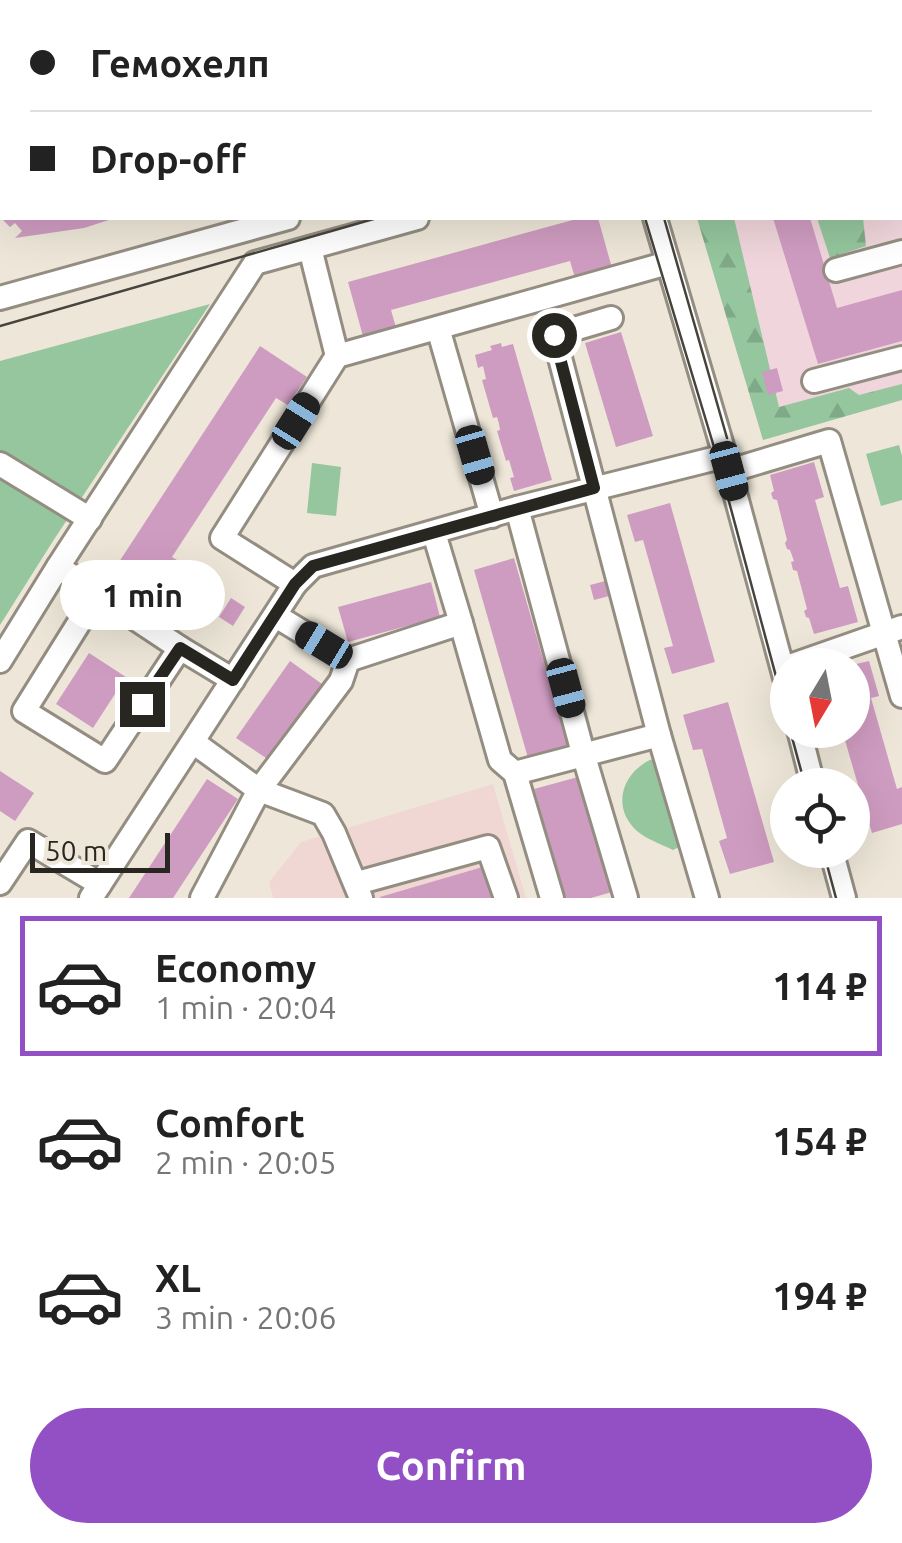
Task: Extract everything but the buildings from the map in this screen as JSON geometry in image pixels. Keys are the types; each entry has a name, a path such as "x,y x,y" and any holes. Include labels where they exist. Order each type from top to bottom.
{"street":[{"path":"0,298 280,220"},
{"path":"0,661 255,263 410,220"},
{"path":"655,220 781,648"},
{"path":"245,229 255,263"},
{"path":"310,248 337,356"},
{"path":"836,270 902,252"},
{"path":"295,584 222,538 337,356 668,263"},
{"path":"611,318 554,335 706,898"},
{"path":"438,328 492,516"},
{"path":"814,381 902,358"},
{"path":"0,882 28,842 96,891 295,584 313,566 594,488 828,441 893,630 902,696"},
{"path":"0,464 90,519"},
{"path":"518,508 626,898"},
{"path":"434,533 500,760 515,773 552,898"},
{"path":"58,568 233,680"},
{"path":"97,594 24,711 104,760 180,648"},
{"path":"276,616 348,660 461,623"},
{"path":"849,648 893,630"},
{"path":"202,898 260,790 341,681 348,660"},
{"path":"515,773 659,735"},
{"path":"193,742 260,790 324,814 359,891 488,846 506,898"},
{"path":"836,868 844,898"}],"shaded area":[{"path":"698,220 902,220 902,400 763,440"},
{"path":"493,784 526,898 273,898 269,882 301,842"}],"green space":[{"path":"698,220 734,220 779,407 849,388 859,395 902,384 902,400 763,440"},
{"path":"818,220 863,220 866,246 830,258"},
{"path":"210,304 53,541 0,625 0,361"},
{"path":"899,445 902,500 881,506 866,454"},
{"path":"312,463 341,467 336,516 307,513"},
{"path":"662,757 687,843 673,850 637,831 622,804 630,776 646,762"}],"tram line":[{"path":"0,326 370,220"},
{"path":"646,220 717,457 770,654"},
{"path":"665,220 727,438"},
{"path":"795,748 800,768"},
{"path":"828,868 836,898"}],"route":[{"path":"142,704 180,648 233,680 295,584 313,566 594,488 554,335"}]}
